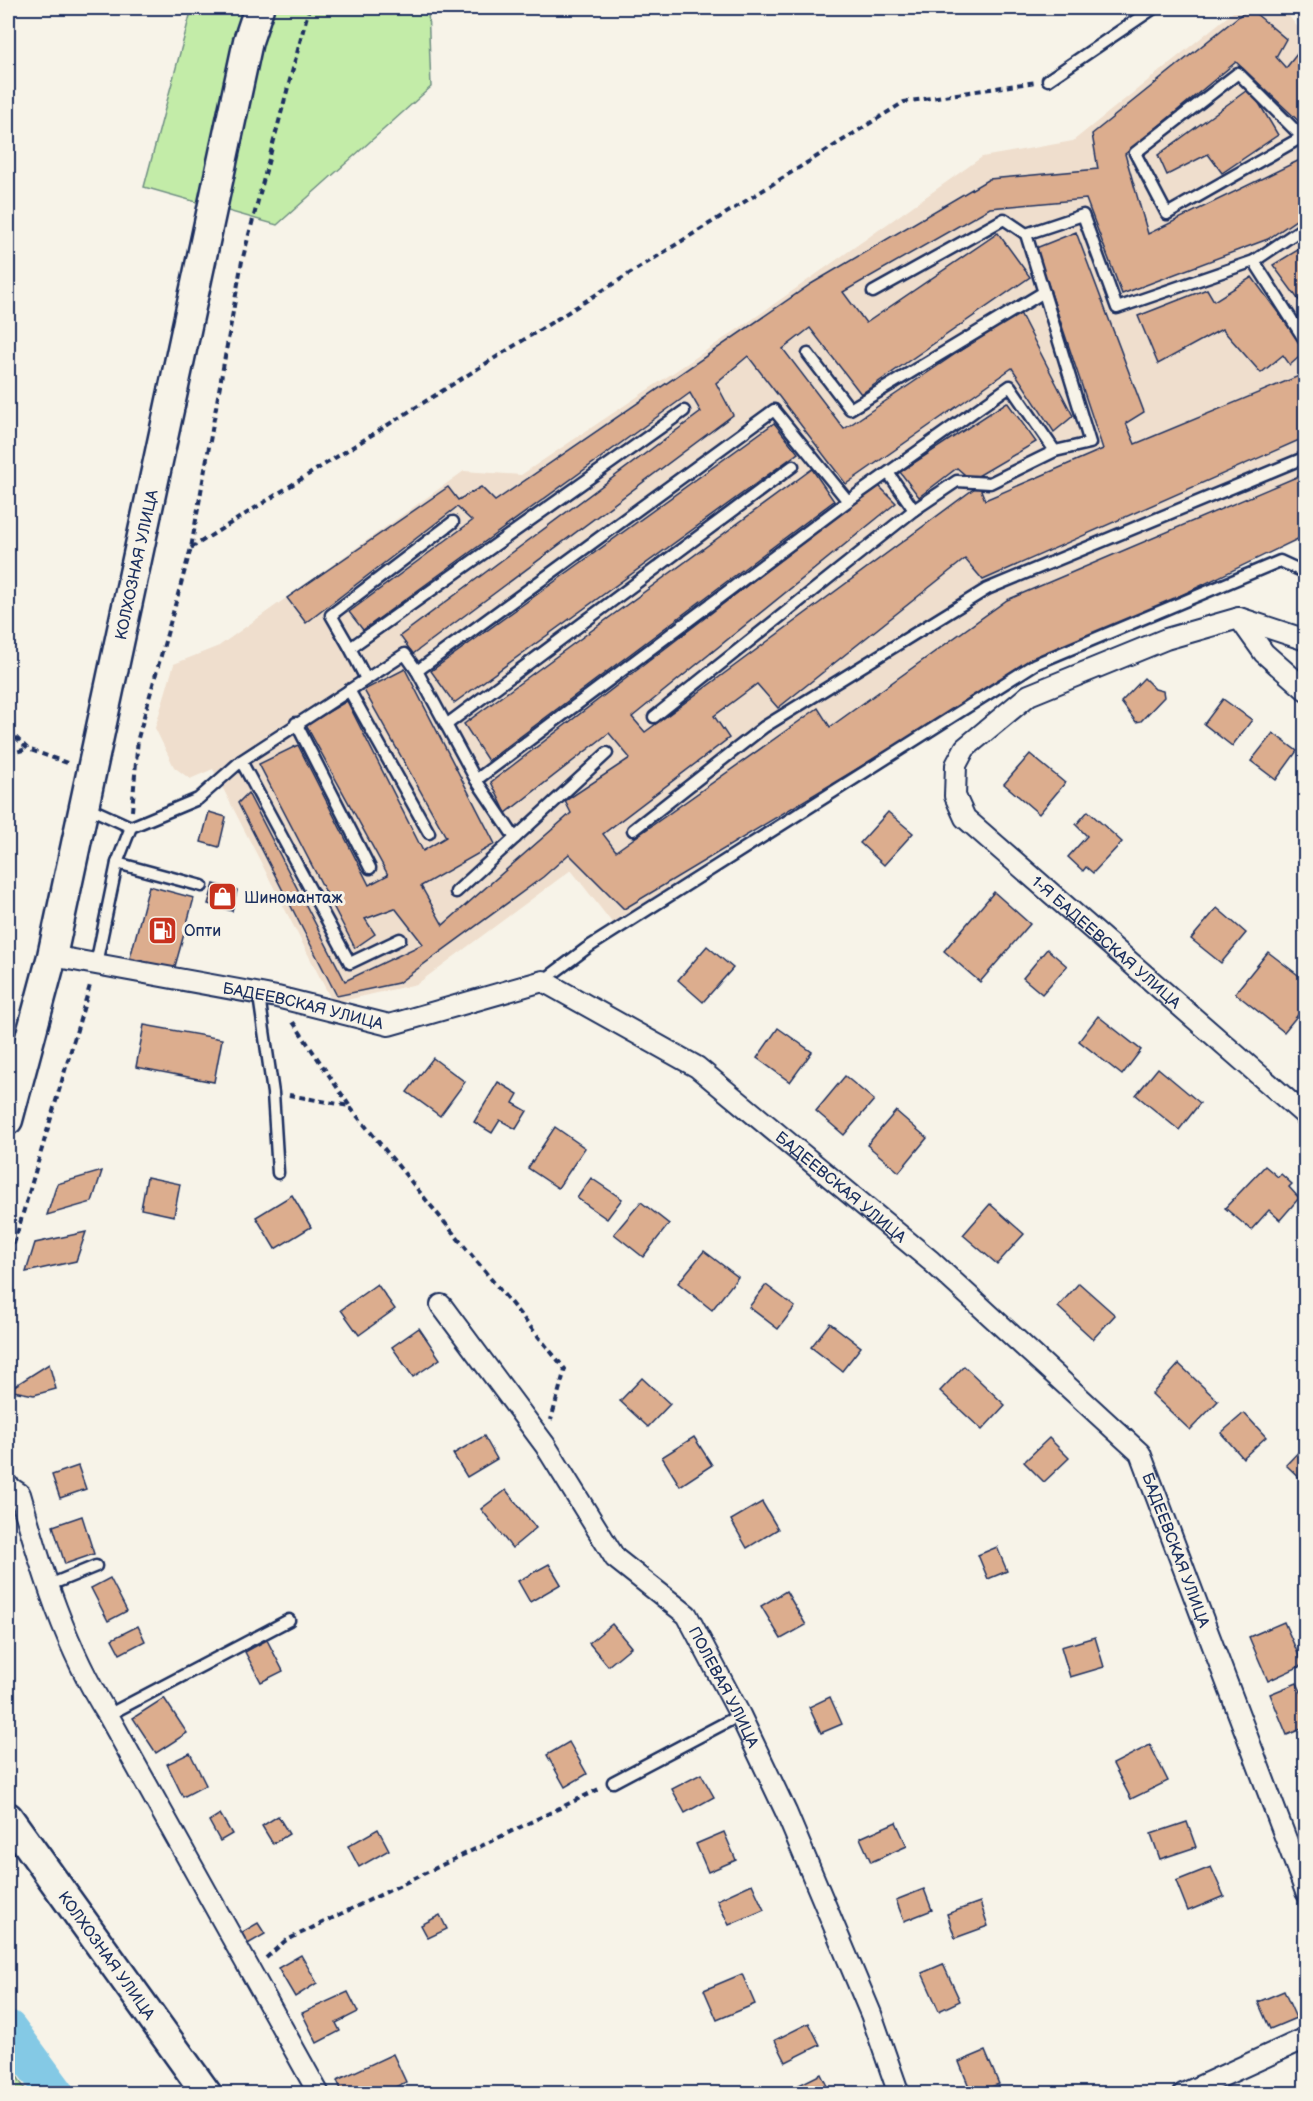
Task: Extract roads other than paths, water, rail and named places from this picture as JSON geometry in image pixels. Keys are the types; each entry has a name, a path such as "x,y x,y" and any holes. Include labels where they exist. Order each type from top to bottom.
{"main road":[{"name":"КОЛХОЗНАЯ УЛИЦА","path":"8,1120 52,956 248,41 259,8"},
{"name":"КОЛХОЗНАЯ УЛИЦА","path":"8,1817 207,2094"}],"street":[{"path":"1239,618 1305,640"},
{"path":"1239,618 1264,653 1305,690"},
{"name":"1-Я БАДЕЕВСКАЯ УЛИЦА","path":"1239,618 1166,639 1029,695 965,748 956,765 955,796 965,818 1305,1116"},
{"name":"БАДЕЕВСКАЯ УЛИЦА","path":"52,956 268,996 389,1025 543,981 697,1067 931,1261 1140,1453 1305,1892"},
{"name":"ПОЛЕВАЯ УЛИЦА","path":"441,1305 545,1445 615,1558 687,1615 740,1715 791,1822 871,2014 899,2094"},
{"path":"8,1486 20,1494 46,1586 86,1680 108,1715 319,2094"},
{"path":"1183,2094 1305,2038"}],"lane":[{"path":"1048,80 1154,8"},
{"path":"1238,74 1304,136 1167,214 1135,153 1238,74"},
{"path":"1026,234 1083,215 1117,308 1254,261 1305,226"},
{"path":"654,717 914,510 957,481 990,483 1055,451 1090,443 1026,234 1004,219 873,292"},
{"path":"1254,261 1305,342"},
{"path":"808,354 850,409 1044,292"},
{"path":"476,780 848,501 1010,386 1055,451"},
{"path":"417,671 774,410 848,501"},
{"path":"350,648 684,411"},
{"path":"633,830 764,727 987,589 1305,456"},
{"path":"446,725 793,466"},
{"path":"889,474 914,510"},
{"path":"366,679 331,615 453,522"},
{"path":"543,981 587,948 1035,664 1280,561 1305,573"},
{"path":"84,806 131,826 198,799 241,761 405,654 417,671 476,780 515,837"},
{"path":"349,690 429,833"},
{"path":"296,723 370,868"},
{"path":"456,892 607,753"},
{"path":"241,761 350,963 400,939"},
{"path":"96,964 117,863 131,826"},
{"path":"117,863 202,886"},
{"path":"268,996 278,1173"},
{"path":"46,1586 96,1566"},
{"path":"108,1715 290,1620"},
{"path":"612,1782 740,1715"}],"waterway":[{"path":"8,2029 56,2094"}],"place":[{"name":"Шиномантаж","path":"223,897"},
{"name":"Опти","path":"163,930"}]}
